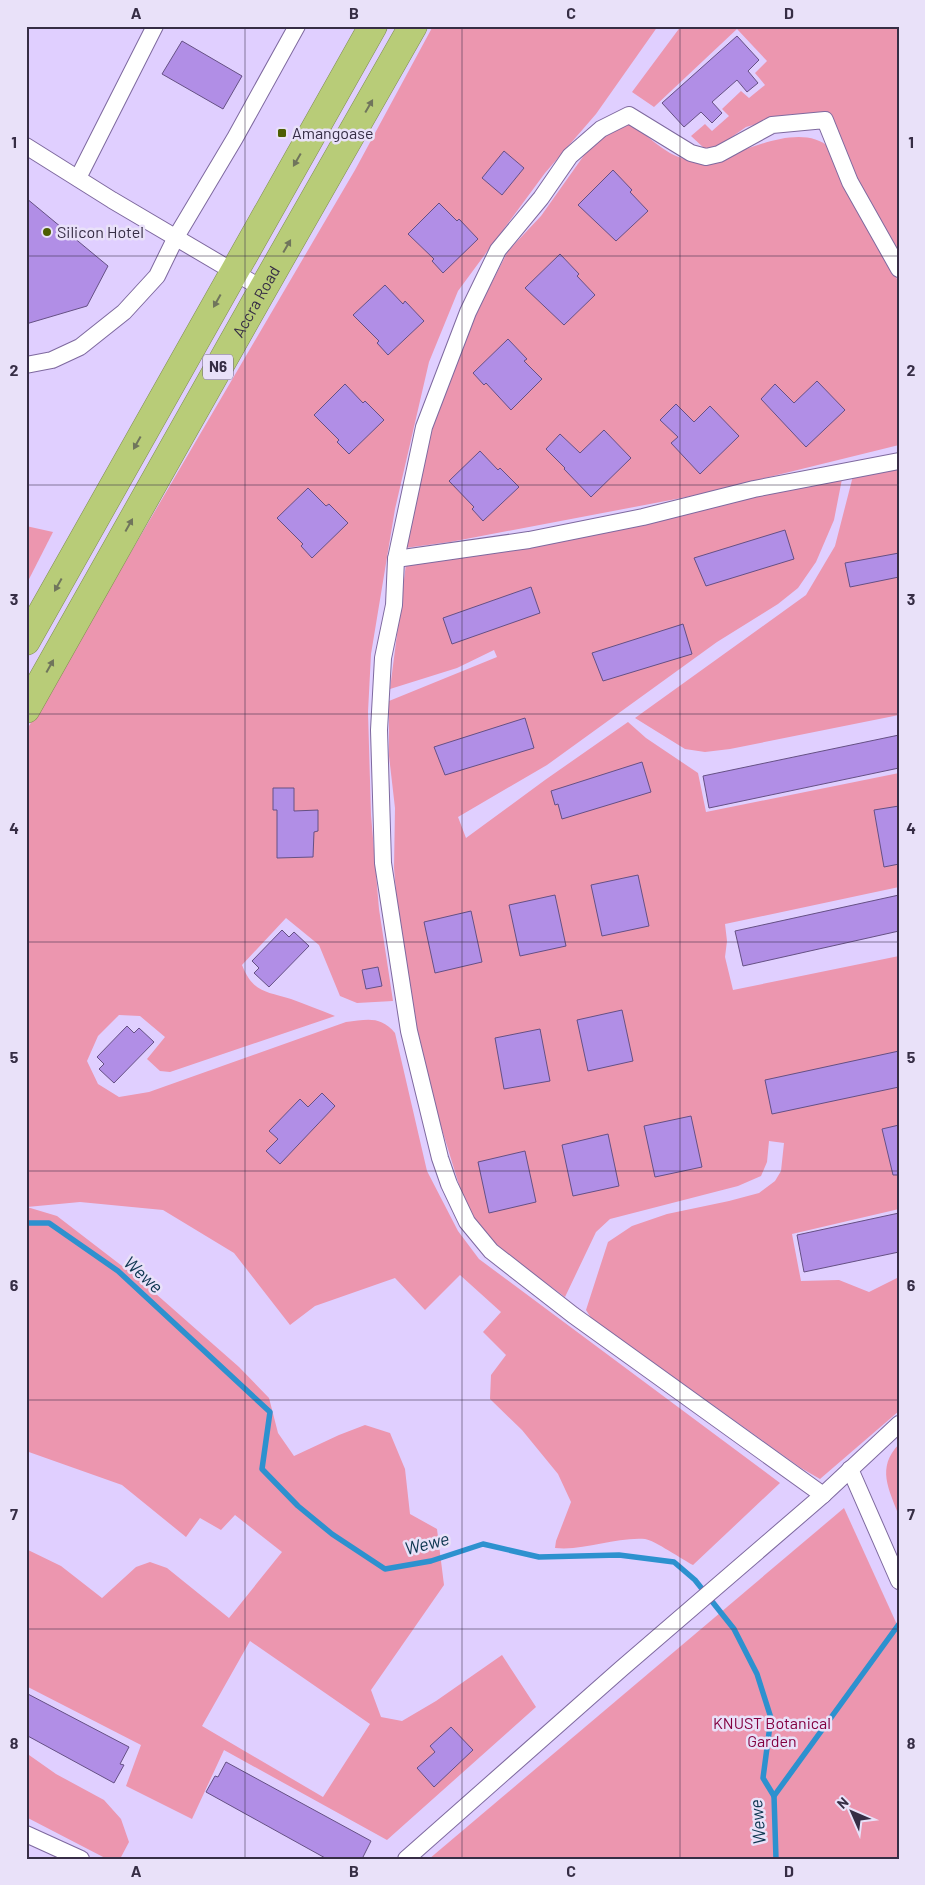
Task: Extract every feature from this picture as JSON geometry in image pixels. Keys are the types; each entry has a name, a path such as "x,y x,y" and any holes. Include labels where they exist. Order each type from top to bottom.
{"highway":[{"name":"Accra Road","path":"26,641 373,26"},
{"name":"Accra Road","path":"26,709 413,26"}],"street":[{"path":"78,178 155,26"},
{"path":"26,365 52,360 80,347 124,312 157,276 176,237 297,26"},
{"path":"824,1495 573,1314 490,1251 467,1222 449,1184 440,1158 408,1031 383,863 379,730 383,658 394,605 396,559 424,427 449,358 468,312 498,250 541,198 570,156 601,129 629,115 691,153 706,157 719,154 772,125 825,120 850,182 899,269"},
{"path":"26,146 112,200 263,289"},
{"path":"396,559 529,540 643,517 754,489 899,461"},
{"path":"406,1859 717,1585 824,1495 850,1468 899,1424"},
{"path":"850,1468 899,1581"},
{"path":"26,1834 81,1859"}],"green space":[{"path":"433,26 658,26 596,114 545,173 458,291 429,362 395,509 371,654 368,712 371,815 379,909 393,1001 357,1003 340,996 319,945 286,918 242,965 246,974 256,986 267,992 335,1016 170,1072 160,1071 147,1059 165,1037 140,1016 119,1015 98,1036 87,1061 98,1084 119,1097 149,1092 346,1022 372,1020 384,1023 395,1033 427,1171 458,1231 479,1259 780,1483 693,1565 662,1546 645,1539 622,1540 578,1548 555,1548 571,1502 558,1474 522,1430 490,1399 491,1375 506,1355 483,1332 501,1312 460,1275 425,1310 395,1278 315,1306 290,1325 234,1253 163,1210 80,1202 27,1207 57,1216 139,1279 239,1367 269,1398 278,1433 294,1456 365,1425 390,1433 405,1469 410,1514 437,1529 444,1585 371,1690 381,1717 402,1721 436,1701 502,1655 536,1707 387,1840 224,1750 192,1819 126,1786 141,1745 26,1686 26,1549 61,1566 102,1598 136,1567 150,1562 167,1568 229,1618 282,1552 235,1515 221,1530 200,1518 186,1537 122,1485 26,1451 26,731 355,170","holes":["250,1641 370,1724 323,1797 202,1726"]},
{"path":"681,26 899,26 899,256 850,165 827,114 792,114 746,127 716,148 705,149 691,136 705,124 712,131 729,116 722,109 741,91 749,98 765,85 755,73 767,61 737,29 654,107 632,92"},
{"path":"629,123 666,151 682,158 693,160 713,160 769,142 796,137 820,141 830,148 899,283 899,445 692,496 450,542 405,548 426,439 473,319 508,251 541,216 592,144 608,131"},
{"path":"899,468 899,715 730,749 705,752 685,749 635,718 806,595 835,546 853,476"},
{"path":"842,479 834,520 816,562 798,588 778,604 717,642 547,765 458,817 466,838 628,722 646,738 698,773 706,812 899,773 899,887 725,924 727,941 725,957 733,990 899,956 899,1209 792,1234 801,1281 839,1280 869,1292 899,1277 899,1411 820,1479 801,1468 591,1318 586,1310 608,1242 632,1226 667,1214 759,1193 775,1181 781,1171 784,1143 769,1141 767,1162 761,1176 738,1186 610,1219 596,1232 565,1297 489,1241 476,1225 464,1201 435,1107 411,1002 399,929 394,868 395,808 389,756 389,701 497,657 494,650 457,668 390,689 406,564"},
{"path":"26,526 53,532 26,585"},
{"path":"899,1444 899,1516 889,1488 886,1470 892,1453"},
{"name":"KNUST Botanical Garden","path":"844,1508 899,1629 899,1859 429,1859"},
{"path":"29,1755 56,1774 104,1800 121,1819 129,1842 120,1859 107,1859 26,1817 26,1756"}],"building":[{"path":"737,36 759,60 748,71 758,83 747,92 737,80 712,102 722,113 712,123 701,112 684,127 662,103"},
{"path":"182,41 242,76 223,109 162,74"},
{"path":"504,151 524,168 502,195 482,178"},
{"path":"613,170 648,211 616,241 578,205"},
{"name":"Silicon Hotel","path":"26,198 108,266 87,306 26,324"},
{"path":"439,203 457,221 459,219 478,239 443,273 432,261 434,259 408,234"},
{"path":"560,254 595,295 564,325 525,288"},
{"path":"385,285 403,304 405,301 424,321 388,355 377,343 379,341 353,315"},
{"path":"508,339 527,359 524,361 542,379 511,410 486,383 484,385 473,373"},
{"path":"817,381 845,410 806,447 761,399 775,384 794,403"},
{"path":"345,384 363,403 365,401 384,420 349,454 337,442 339,440 314,415"},
{"path":"676,404 694,422 710,406 739,436 700,474 671,443 678,437 660,420"},
{"path":"604,430 631,458 591,497 546,449 560,434 580,453"},
{"path":"480,451 498,470 500,468 519,487 483,521 472,509 474,507 449,481"},
{"path":"308,488 326,506 329,504 348,523 312,558 301,546 303,544 277,518"},
{"path":"785,530 794,559 706,586 694,558"},
{"path":"899,553 899,577 850,587 845,563"},
{"path":"531,587 540,613 452,644 443,618"},
{"path":"683,624 692,654 603,681 592,653"},
{"path":"525,718 534,748 445,775 434,747"},
{"path":"899,735 899,768 709,808 703,776"},
{"path":"642,762 651,792 562,819 558,804 555,805 551,791"},
{"path":"273,788 294,788 294,811 318,810 318,831 314,832 313,857 277,858 277,810 273,810"},
{"path":"899,806 899,864 884,867 874,810"},
{"path":"638,875 649,926 602,936 591,885"},
{"path":"555,895 566,946 520,956 509,905"},
{"path":"899,895 899,931 743,966 735,931"},
{"path":"471,911 482,962 435,973 424,922"},
{"path":"282,930 289,937 294,932 309,946 269,987 254,973 259,968 252,961"},
{"path":"378,967 382,986 366,989 362,970"},
{"path":"622,1010 633,1061 588,1071 577,1020"},
{"path":"127,1026 134,1033 139,1028 154,1042 114,1083 99,1069 104,1064 97,1057"},
{"path":"540,1029 550,1081 504,1089 495,1038"},
{"path":"899,1051 899,1087 772,1114 765,1080"},
{"path":"322,1093 335,1106 280,1164 266,1151 278,1139 269,1131 300,1099 308,1107"},
{"path":"691,1116 702,1167 655,1177 644,1126"},
{"path":"899,1125 899,1175 893,1175 882,1129"},
{"path":"608,1134 619,1186 573,1196 562,1145"},
{"path":"525,1151 536,1202 489,1213 478,1162"},
{"path":"899,1213 899,1252 804,1272 797,1235"},
{"path":"26,1693 129,1747 120,1764 124,1765 114,1783 26,1735"},
{"path":"451,1727 473,1750 434,1787 417,1768 435,1752 430,1746"},
{"path":"226,1762 371,1841 362,1859 327,1859 206,1792 215,1776 218,1777"}],"waterway":[{"name":"Wewe","path":"26,1223 49,1223 118,1271 270,1412 262,1469 298,1506 332,1534 385,1569 431,1561 483,1544 539,1557 619,1555 674,1562 695,1580 734,1629 757,1674 771,1718 763,1778 774,1796 776,1859"},
{"path":"774,1796 899,1624"}],"place":[{"name":"Amangoase","path":"282,133"},
{"name":"Silicon Hotel","path":"47,232"}]}
